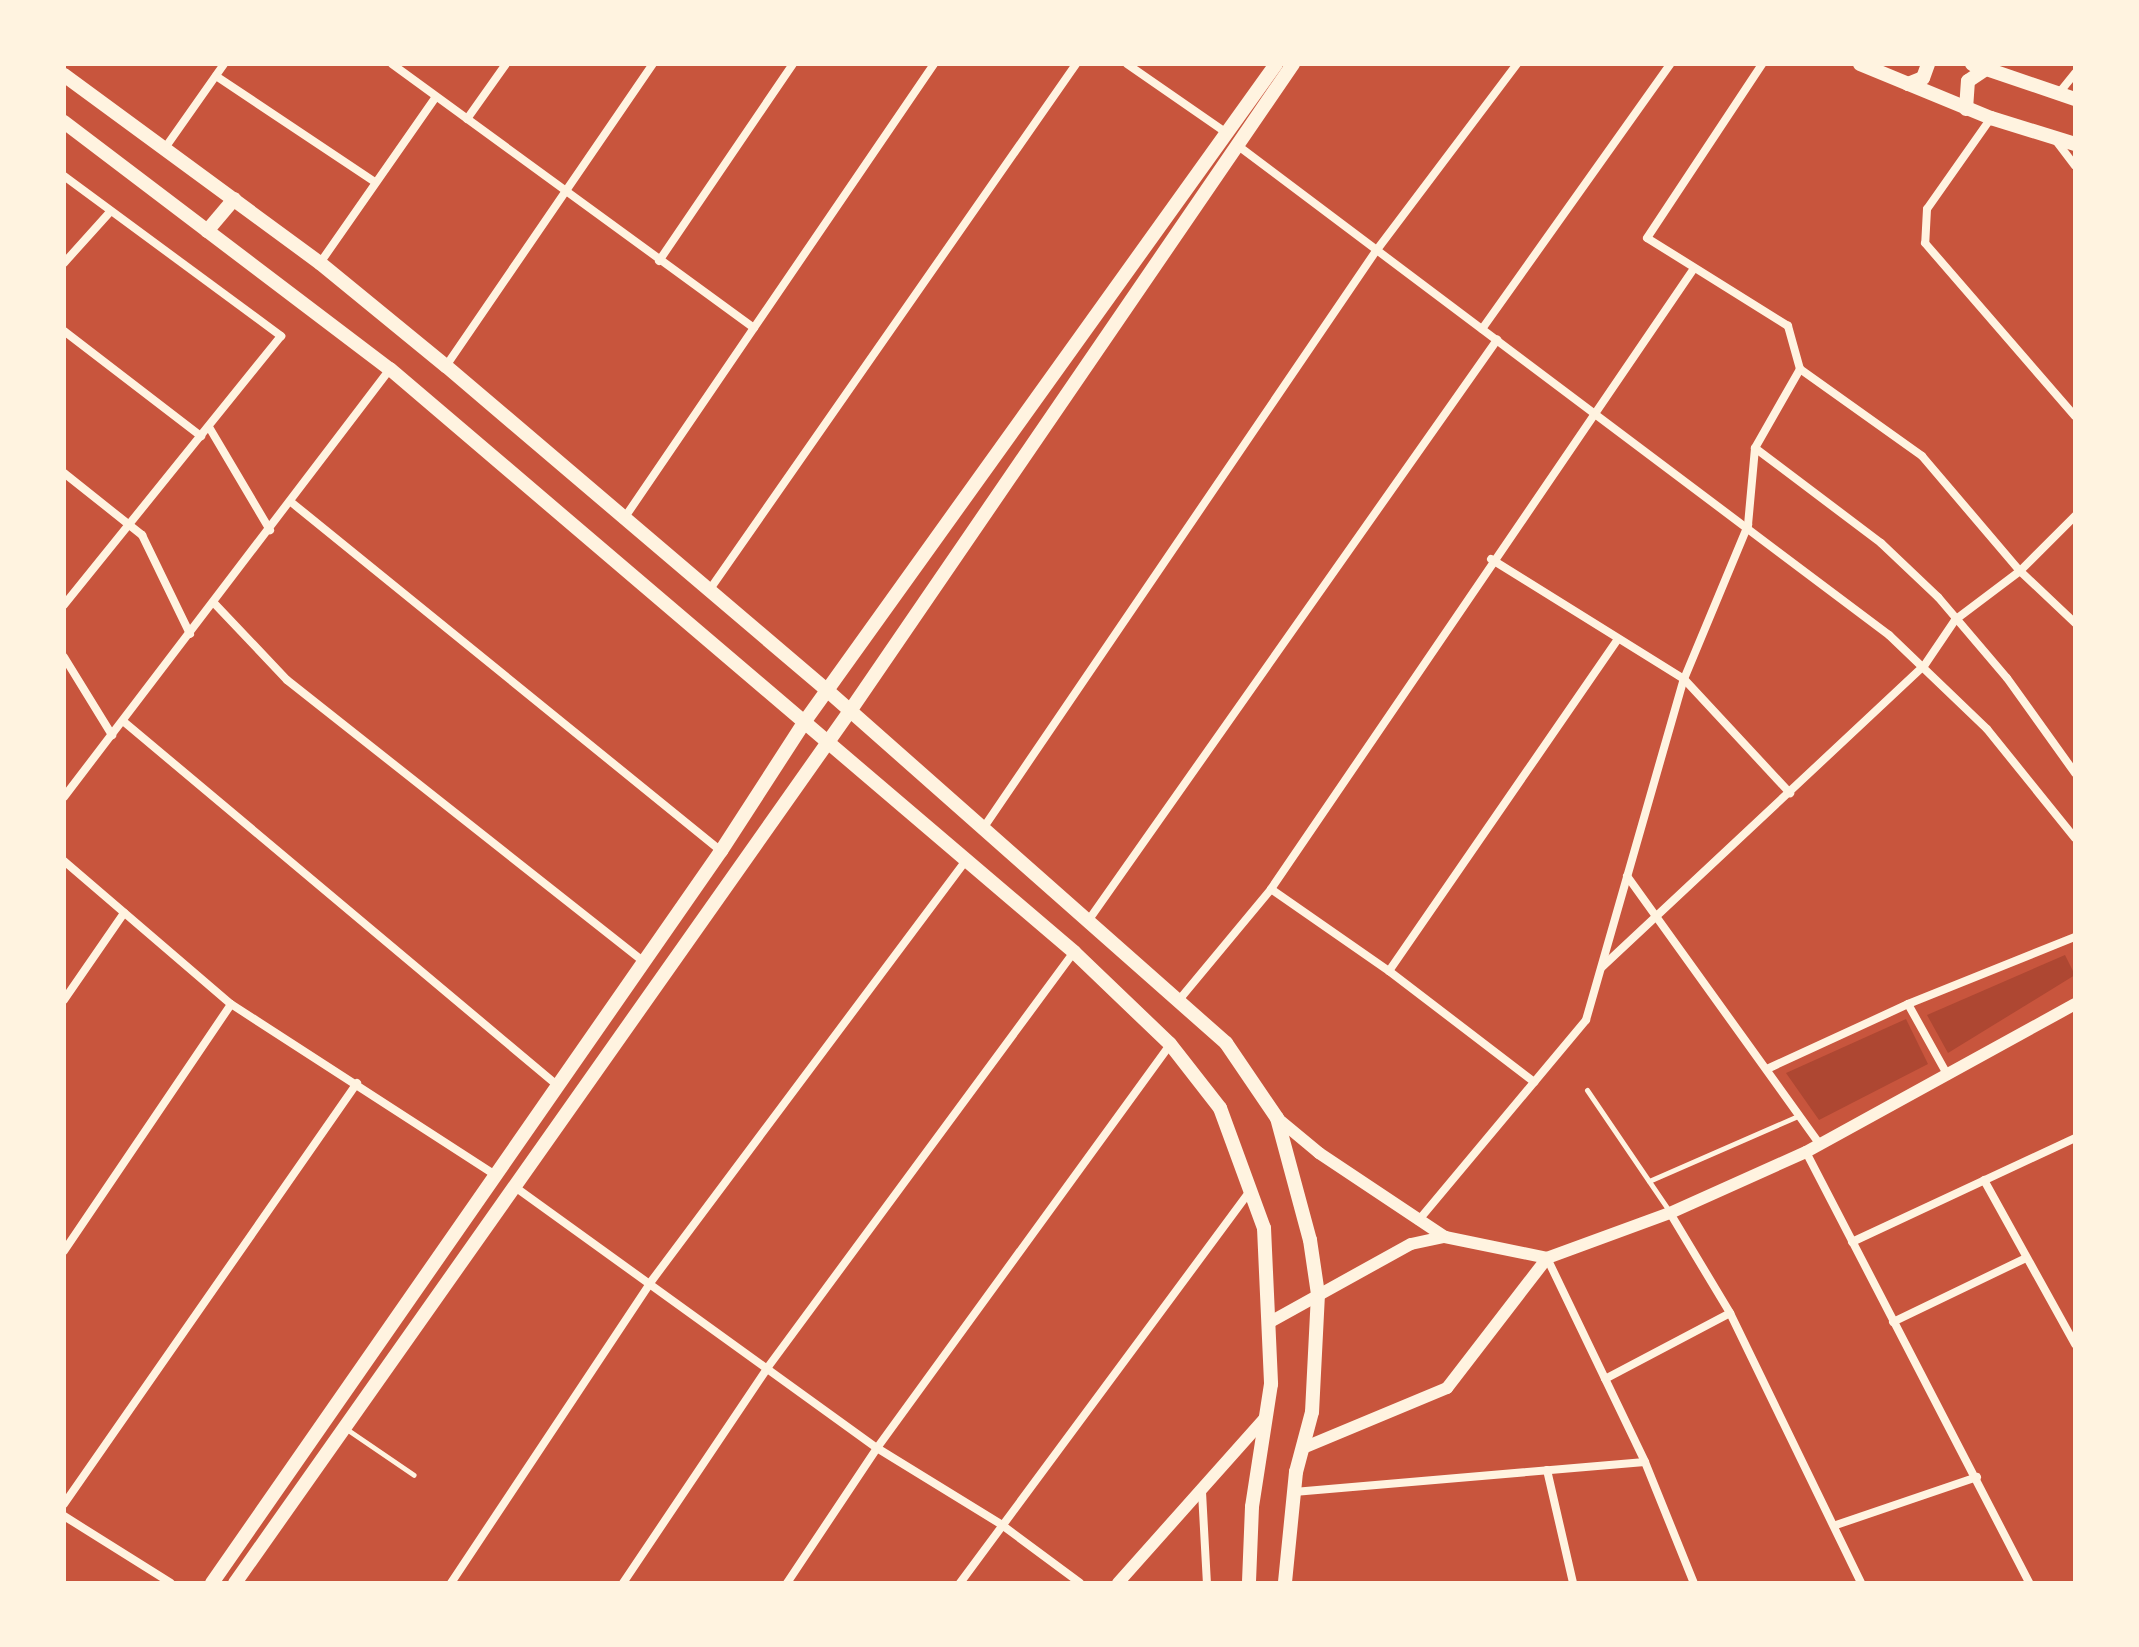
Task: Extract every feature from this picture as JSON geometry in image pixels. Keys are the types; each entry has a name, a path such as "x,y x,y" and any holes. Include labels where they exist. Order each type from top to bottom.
{"main road":[{"path":"235,1583 515,1187 825,739 850,711 1233,139 1276,64"},
{"path":"212,1583 642,960 721,851 805,721 1233,139 1293,64"},
{"path":"1860,64 1966,109 2075,144"},
{"path":"1908,84 1923,78 1928,64"},
{"path":"1966,109 1968,81 1979,67 2075,99"},
{"path":"64,75 320,263 446,366 623,521 829,692 981,831 1226,1043 1277,1118 1310,1240 1318,1294 1314,1397 1294,1492 1285,1583"},
{"path":"64,122 390,369 805,721 964,863 1074,952 1170,1044 1220,1108 1252,1188 1264,1228 1270,1322 1266,1417 1252,1507 1249,1583"},
{"path":"207,231 234,199"}],"street":[{"path":"165,148 224,64"},
{"path":"392,64 754,328"},
{"path":"467,119 506,64"},
{"path":"446,366 653,64"},
{"path":"659,261 793,64"},
{"path":"623,521 934,64"},
{"path":"708,593 1076,64"},
{"path":"1127,64 1233,139 1376,251 1748,525 1924,666 1987,729 2075,838"},
{"path":"981,831 1376,251 1517,64"},
{"path":"1482,329 1670,64"},
{"path":"1762,64 1647,238 1693,270 1788,326 1800,369 1922,456 2020,571 2075,623"},
{"path":"2059,93 2075,73"},
{"path":"216,76 375,182"},
{"path":"320,263 435,98"},
{"path":"1991,118 1927,209 1925,243 2075,416"},
{"path":"2052,135 2075,166"},
{"path":"64,176 281,336 64,605"},
{"path":"64,263 110,212"},
{"path":"1179,1000 1271,889 1491,559 1693,270"},
{"path":"64,331 201,436"},
{"path":"1088,921 1497,340"},
{"path":"64,797 390,369"},
{"path":"1418,1221 1586,1020 1684,679 1748,525 1755,448 1800,369"},
{"path":"209,427 270,530"},
{"path":"1755,448 1881,543 2007,678 2075,773"},
{"path":"64,473 131,522 190,634"},
{"path":"291,502 721,851"},
{"path":"1600,969 1655,914 1790,793 1924,666 1955,620 2020,571 2075,516"},
{"path":"1491,559 1684,679 1790,793"},
{"path":"214,603 287,680 642,960"},
{"path":"1389,971 1617,640"},
{"path":"64,657 112,735"},
{"path":"123,721 557,1085"},
{"path":"64,861 231,1004 495,1175"},
{"path":"451,1583 650,1283 964,863"},
{"path":"1627,876 1820,1145"},
{"path":"1271,889 1389,971 1534,1082"},
{"path":"64,1000 124,913"},
{"path":"1767,1069 1908,1004 2075,937"},
{"path":"623,1583 768,1367 1074,952"},
{"path":"64,1251 231,1004"},
{"path":"1908,1004 1948,1077"},
{"path":"1277,1118 1319,1153 1445,1237 1547,1258 1670,1213 1806,1152 1948,1077 2075,1004"},
{"path":"787,1583 877,1448 1170,1044"},
{"path":"64,1504 357,1083"},
{"path":"1852,1242 2075,1138"},
{"path":"1806,1152 1977,1477 2029,1583"},
{"path":"1984,1180 2075,1344"},
{"path":"515,1187 877,1448 1002,1525 1080,1583"},
{"path":"960,1583 1252,1188"},
{"path":"1670,1213 1730,1313 1836,1525 1861,1583"},
{"path":"1270,1322 1411,1244 1445,1237"},
{"path":"1547,1258 1645,1462 1694,1583"},
{"path":"1303,1448 1447,1388 1547,1258"},
{"path":"1893,1322 2026,1258"},
{"path":"1605,1379 1730,1313"},
{"path":"1118,1583 1266,1417"},
{"path":"1294,1492 1645,1462"},
{"path":"1547,1470 1573,1583"},
{"path":"1836,1525 1977,1477"},
{"path":"1202,1492 1207,1583"},
{"path":"64,1516 171,1583"}],"lane":[{"path":"1587,1090 1670,1213"},
{"path":"1649,1181 1799,1116"},
{"path":"345,1428 414,1475"}],"shaded area":[{"path":"2065,955 2075,975 1948,1053 1927,1015"},
{"path":"1906,1019 1928,1064 1819,1120 1786,1073"}]}
